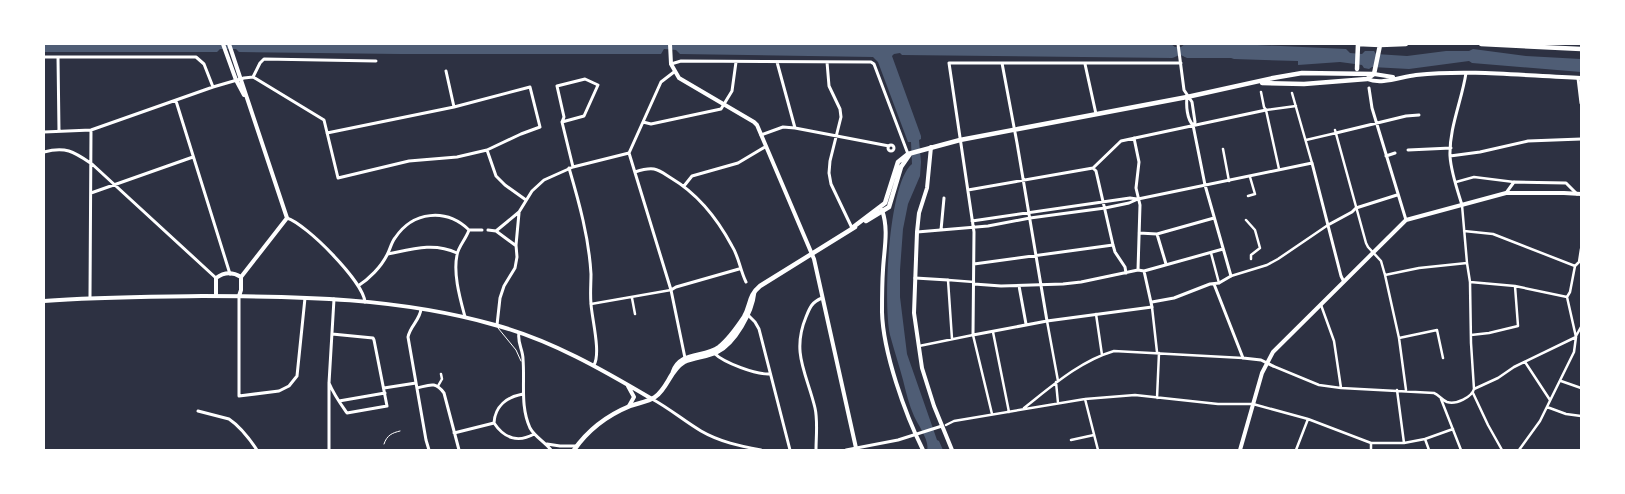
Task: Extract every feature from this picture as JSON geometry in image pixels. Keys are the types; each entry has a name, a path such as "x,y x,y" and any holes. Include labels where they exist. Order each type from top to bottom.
{"main road":[{"path":"1356,69 1358,47 1367,44 1379,48 1406,44"},
{"path":"1481,44 1581,49"},
{"path":"1506,44 1516,47"},
{"path":"1369,80 1374,71 1379,48"},
{"path":"685,360 714,353 724,347 747,314 754,291 882,210 891,202 901,167 909,153 960,140 1302,73 1356,69 1369,80"},
{"path":"1362,74 1374,71"},
{"path":"1256,83 1305,84 1369,80"},
{"path":"576,448 603,421 628,406 652,399 662,390 673,372 685,360 719,347 747,314"}],"street":[{"path":"223,44 239,79"},
{"path":"229,44 239,79 287,218 300,224 327,249 358,286 365,302"},
{"path":"670,44 671,64 674,72 682,80 757,125 760,136 812,254 856,449"},
{"path":"1178,45 1190,123 1193,125 1205,185 1231,276"},
{"path":"44,57 196,57 204,64 213,87"},
{"path":"58,57 59,131"},
{"path":"252,77 264,59 376,61"},
{"path":"671,64 681,61 868,61 874,64 909,153"},
{"path":"643,122 651,124 721,109 732,90 736,62"},
{"path":"777,62 795,128"},
{"path":"827,62 829,86 840,109 829,173 831,184 852,228"},
{"path":"992,414 973,335 973,228 949,63 1181,63"},
{"path":"1002,63 1018,143 1057,382 1058,403"},
{"path":"1085,64 1096,114"},
{"path":"446,71 454,107"},
{"path":"1374,71 1395,78"},
{"path":"674,72 661,82 629,153 671,290 685,360"},
{"path":"1466,73 1453,131 1450,156 1462,205 1470,282 1474,391 1488,425 1502,450"},
{"path":"1369,80 1377,82 1429,74 1466,73 1580,78 1581,103"},
{"path":"44,132 91,130 213,87 252,77 324,120 327,133 338,178 409,161 457,158 487,150 521,134 540,128 530,87 454,107 327,133"},
{"path":"562,122 584,116 598,85 584,79 556,86 564,117 562,122 586,241 590,273 590,304 596,346 596,362 594,365"},
{"path":"1369,88 1372,108 1406,220"},
{"path":"1261,92 1280,171"},
{"path":"1292,93 1311,157 1341,276 1344,280"},
{"path":"176,101 230,274"},
{"path":"968,190 1093,168 1122,141 1266,110 1296,106"},
{"path":"1306,139 1377,122 1419,115"},
{"path":"760,136 783,127 889,146"},
{"path":"90,297 91,130"},
{"path":"1336,132 1368,248 1381,261 1385,275 1399,338 1406,390"},
{"path":"1134,138 1139,162 1136,188 1140,205 1138,270"},
{"path":"1450,156 1480,152 1528,141 1581,139"},
{"path":"684,186 692,176 698,173 718,170 738,163 765,147"},
{"path":"44,152 60,148 68,150 92,164 216,278 216,296"},
{"path":"931,148 927,188 919,213 917,232 914,313 922,368 952,450"},
{"path":"1223,148 1229,181"},
{"path":"1408,150 1451,148"},
{"path":"487,150 496,176 526,200"},
{"path":"496,231 519,212 532,191 544,180 571,167 629,153"},
{"path":"1386,156 1395,153"},
{"path":"91,193 193,157"},
{"path":"917,232 973,228 1105,208 1138,199 1312,164"},
{"path":"635,172 647,168 653,169 684,186 702,203 720,227 738,257 740,269 746,282"},
{"path":"1093,168 1096,171 1115,252 1125,267 1126,273"},
{"path":"1248,196 1254,194 1250,177"},
{"path":"1456,182 1474,177 1514,182 1566,183 1579,194"},
{"path":"1506,194 1514,182"},
{"path":"1240,450 1267,362 1273,352 1406,220 1506,194 1579,194"},
{"path":"1152,302 1174,298 1210,284 1219,283 1231,276 1254,270 1278,259 1356,208 1398,195"},
{"path":"941,230 944,198"},
{"path":"972,221 1130,198 1138,199"},
{"path":"882,210 887,227 882,278 884,336 903,400 923,450"},
{"path":"497,325 500,298 504,286 515,268 519,212"},
{"path":"358,286 371,275 388,254 388,249 406,225 416,219 430,216 449,217 462,223 469,230 482,230"},
{"path":"287,218 241,277 239,396 285,388 297,376 305,298"},
{"path":"1140,233 1157,234 1214,218"},
{"path":"1246,220 1255,230 1260,248 1252,255 1251,259"},
{"path":"465,317 456,274 457,253 469,230"},
{"path":"488,230 496,231 516,245"},
{"path":"1464,231 1493,234 1576,266"},
{"path":"1157,234 1166,264"},
{"path":"974,264 1113,245"},
{"path":"388,254 422,246 447,248 457,253"},
{"path":"914,278 1019,286 1080,282 1138,270 1144,271 1223,249"},
{"path":"1519,450 1531,436 1574,352 1576,337 1568,297 1576,266 1580,262 1581,249"},
{"path":"1211,252 1219,283"},
{"path":"1385,275 1419,268 1467,263"},
{"path":"590,304 671,290 676,286 740,269"},
{"path":"1144,271 1152,302 1158,353 1157,398"},
{"path":"216,278 221,274 241,277"},
{"path":"948,280 952,340"},
{"path":"1470,282 1515,286 1568,297"},
{"path":"1214,284 1244,358"},
{"path":"1019,286 1026,324"},
{"path":"1471,334 1489,333 1518,326 1515,286"},
{"path":"44,301 90,297 240,296 305,298 365,302 465,317 519,333 594,365 652,399 702,432 738,446 761,450"},
{"path":"632,298 635,314"},
{"path":"816,450 815,408 803,368 799,338 812,304 815,300 822,298"},
{"path":"329,450 329,383 334,300"},
{"path":"1321,303 1334,341 1341,388"},
{"path":"918,346 1026,324 1152,308"},
{"path":"421,309 421,314 408,337 429,450"},
{"path":"747,314 758,326 790,450"},
{"path":"1096,314 1102,355"},
{"path":"1023,409 1057,382 1102,355 1114,351 1256,359 1319,385 1434,393 1451,403 1469,397 1474,391 1576,337 1581,327"},
{"path":"1399,338 1437,330 1443,358"},
{"path":"993,332 1009,412"},
{"path":"519,333 518,337 523,357 524,409 534,434 547,444 551,450"},
{"path":"329,383 336,399 347,414 387,406 374,340 372,338 332,334"},
{"path":"714,353 725,361 764,375 770,374"},
{"path":"1526,362 1550,400"},
{"path":"438,386 442,379 441,374"},
{"path":"1561,380 1581,388"},
{"path":"384,388 416,383"},
{"path":"418,388 435,384 444,393 459,450"},
{"path":"627,384 634,396 628,406"},
{"path":"1397,390 1404,443"},
{"path":"339,401 385,393"},
{"path":"523,394 513,396 502,404 495,412 494,423 504,435 514,439 525,439 534,434"},
{"path":"846,450 898,440 922,431 944,426 954,421 1058,403 1124,395 1218,404 1253,404 1308,419 1371,443 1404,443 1425,439 1453,429"},
{"path":"1441,397 1461,450"},
{"path":"1085,399 1098,450"},
{"path":"1547,407 1566,414 1581,416"},
{"path":"198,411 229,419 241,428 257,450"},
{"path":"1296,450 1308,419"},
{"path":"454,432 494,423"},
{"path":"1071,440 1094,434"},
{"path":"1425,439 1429,450"},
{"path":"1371,443 1371,450"},
{"path":"547,444 576,448"}],"lane":[{"path":"1369,80 1369,88"},
{"path":"1214,300 1219,298"},
{"path":"497,325 500,332 516,350 523,366"},
{"path":"384,444 386,438 394,432 400,431"}],"water":[{"path":"44,44 1171,44 1175,47 1181,47 1185,44 1257,45 1346,49 1350,53 1362,54 1365,51 1374,51 1376,54 1407,56 1446,51 1469,51 1473,49 1526,56 1581,59 1581,72 1472,63 1469,61 1409,69 1372,67 1369,69 1364,68 1362,65 1340,62 1298,65 1298,61 1187,58 1180,55 1172,58 894,54 892,56 921,136 919,140 920,176 908,204 903,229 900,297 907,354 937,440 943,450 927,450 927,442 909,403 890,335 888,320 889,245 897,195 904,176 912,164 911,142 908,142 878,62 873,57 680,54 676,50 664,49 661,54 400,54 239,52 236,49 220,49 217,52 44,52"}]}
